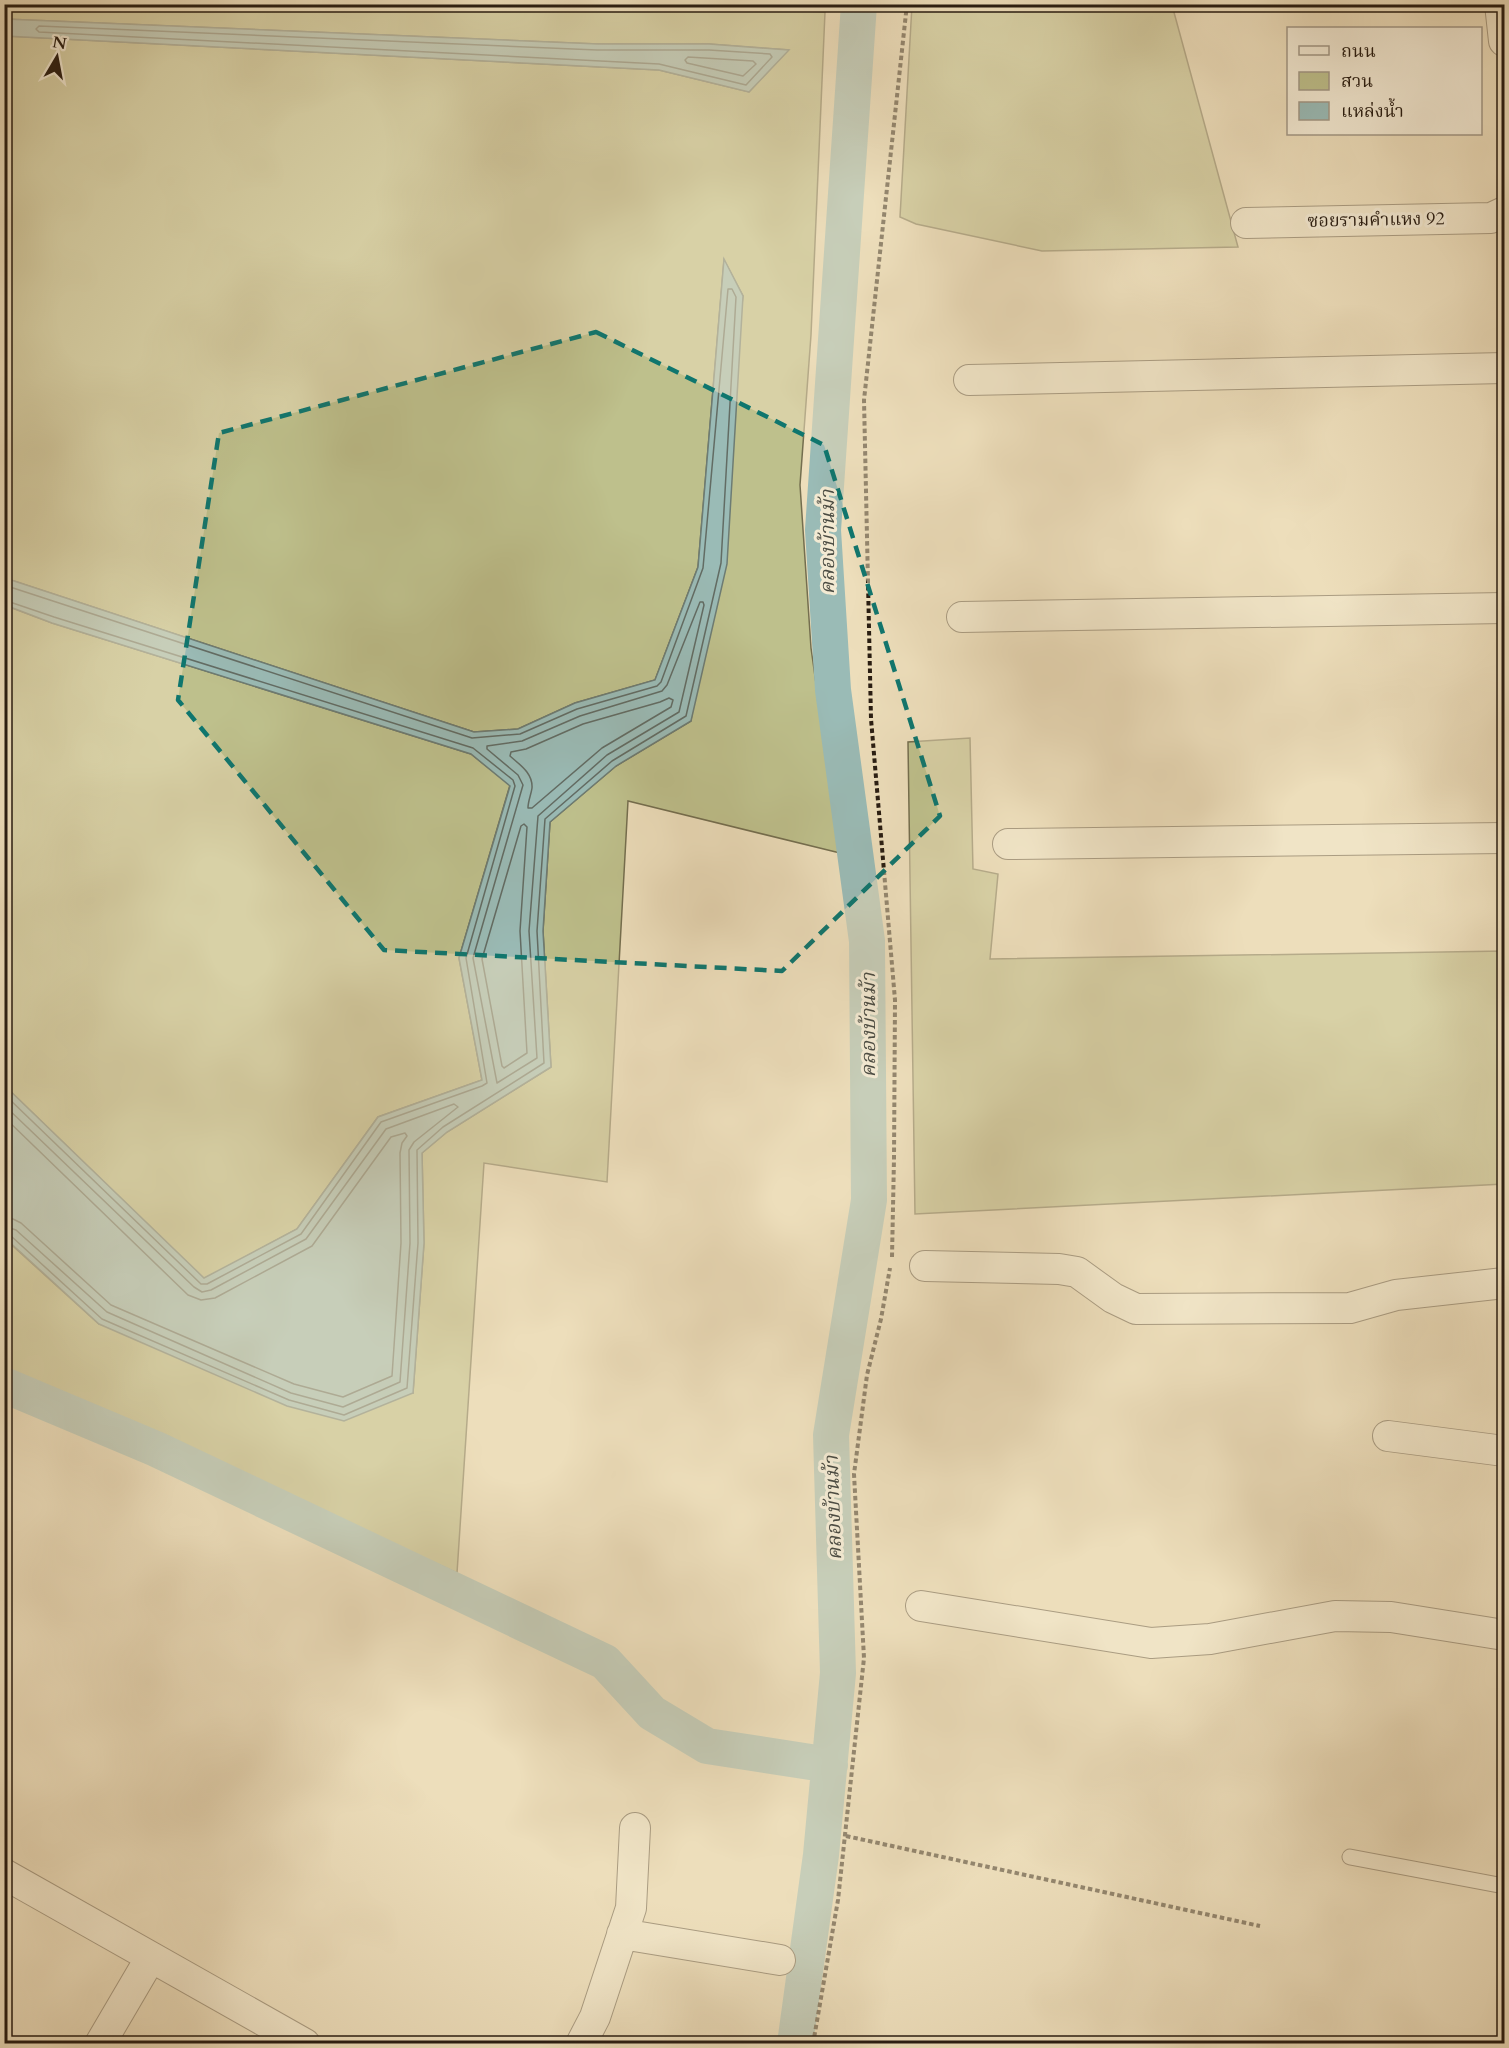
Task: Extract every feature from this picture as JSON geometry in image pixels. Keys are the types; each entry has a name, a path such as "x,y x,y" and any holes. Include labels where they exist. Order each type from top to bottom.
{"street":[{"path":"1500,4 1504,41"},
{"name":"ซอยรามคําแหง 92","path":"1246,224 1491,218 1504,212"},
{"path":"969,380 1504,368"},
{"path":"962,617 1504,608"},
{"path":"1008,844 1504,838"},
{"path":"925,1266 1059,1269 1077,1272 1113,1298 1136,1309 1350,1308 1396,1295 1504,1283"},
{"path":"1388,1436 1504,1451"},
{"path":"921,1606 1151,1643 1210,1639 1335,1616 1391,1617 1504,1635"},
{"path":"581,2043 595,2016 631,1908 635,1828"},
{"path":"4,1874 305,2043"},
{"path":"622,1934 780,1960"},
{"path":"100,2043 152,1957"}],"lane":[{"path":"1350,1857 1504,1886"}],"path":[{"path":"813,2043 838,1900 864,1658 854,1474 867,1375 881,1319 891,1262 895,1000 871,719 864,400 907,4"},
{"path":"846,1836 1260,1926"}],"highlighted area":[{"path":"596,332 824,445 940,816 782,971 384,950 178,700 219,433"}],"green space":[{"path":"640,4 825,12 811,335 800,485 811,648 840,853 628,801 607,1182 484,1163 457,1573 5,1370 4,1238 99,1324 413,1393 424,1243 422,1153 447,1132 551,1067 543,931 550,822 616,766 691,721 743,296 724,260 698,567 655,680 575,703 518,729 474,732 5,578 5,36 659,70 749,92 788,50 709,44 598,44 5,19 5,5"},
{"path":"912,5 1172,5 1238,247 1042,251 916,224 900,217"},
{"path":"4,605 52,623 471,754 510,785 459,958 482,1080 378,1117 297,1229 204,1279 5,1086"},
{"path":"970,738 973,869 998,874 990,959 1504,951 1504,1184 915,1214 908,742"}],"water":[{"path":"4,19 598,44 709,44 789,50 749,92 659,70 5,36"},
{"path":"724,259 743,296 727,564 691,721 616,766 550,822 543,931 551,1067 447,1132 422,1153 424,1243 413,1393 344,1421 287,1406 99,1324 5,1238 5,1086 204,1278 297,1229 378,1117 482,1080 459,958 510,786 471,754 52,623 5,605 5,578 474,732 518,729 575,703 655,680 698,567"}],"waterway":[{"name":"คลองบ้านม้า","path":"795,2044 821,1855 838,1673 831,1435 869,1200 867,941 833,690 823,530 859,4"},
{"path":"4,1385 156,1449 605,1662 652,1713 707,1746 830,1765"}]}
